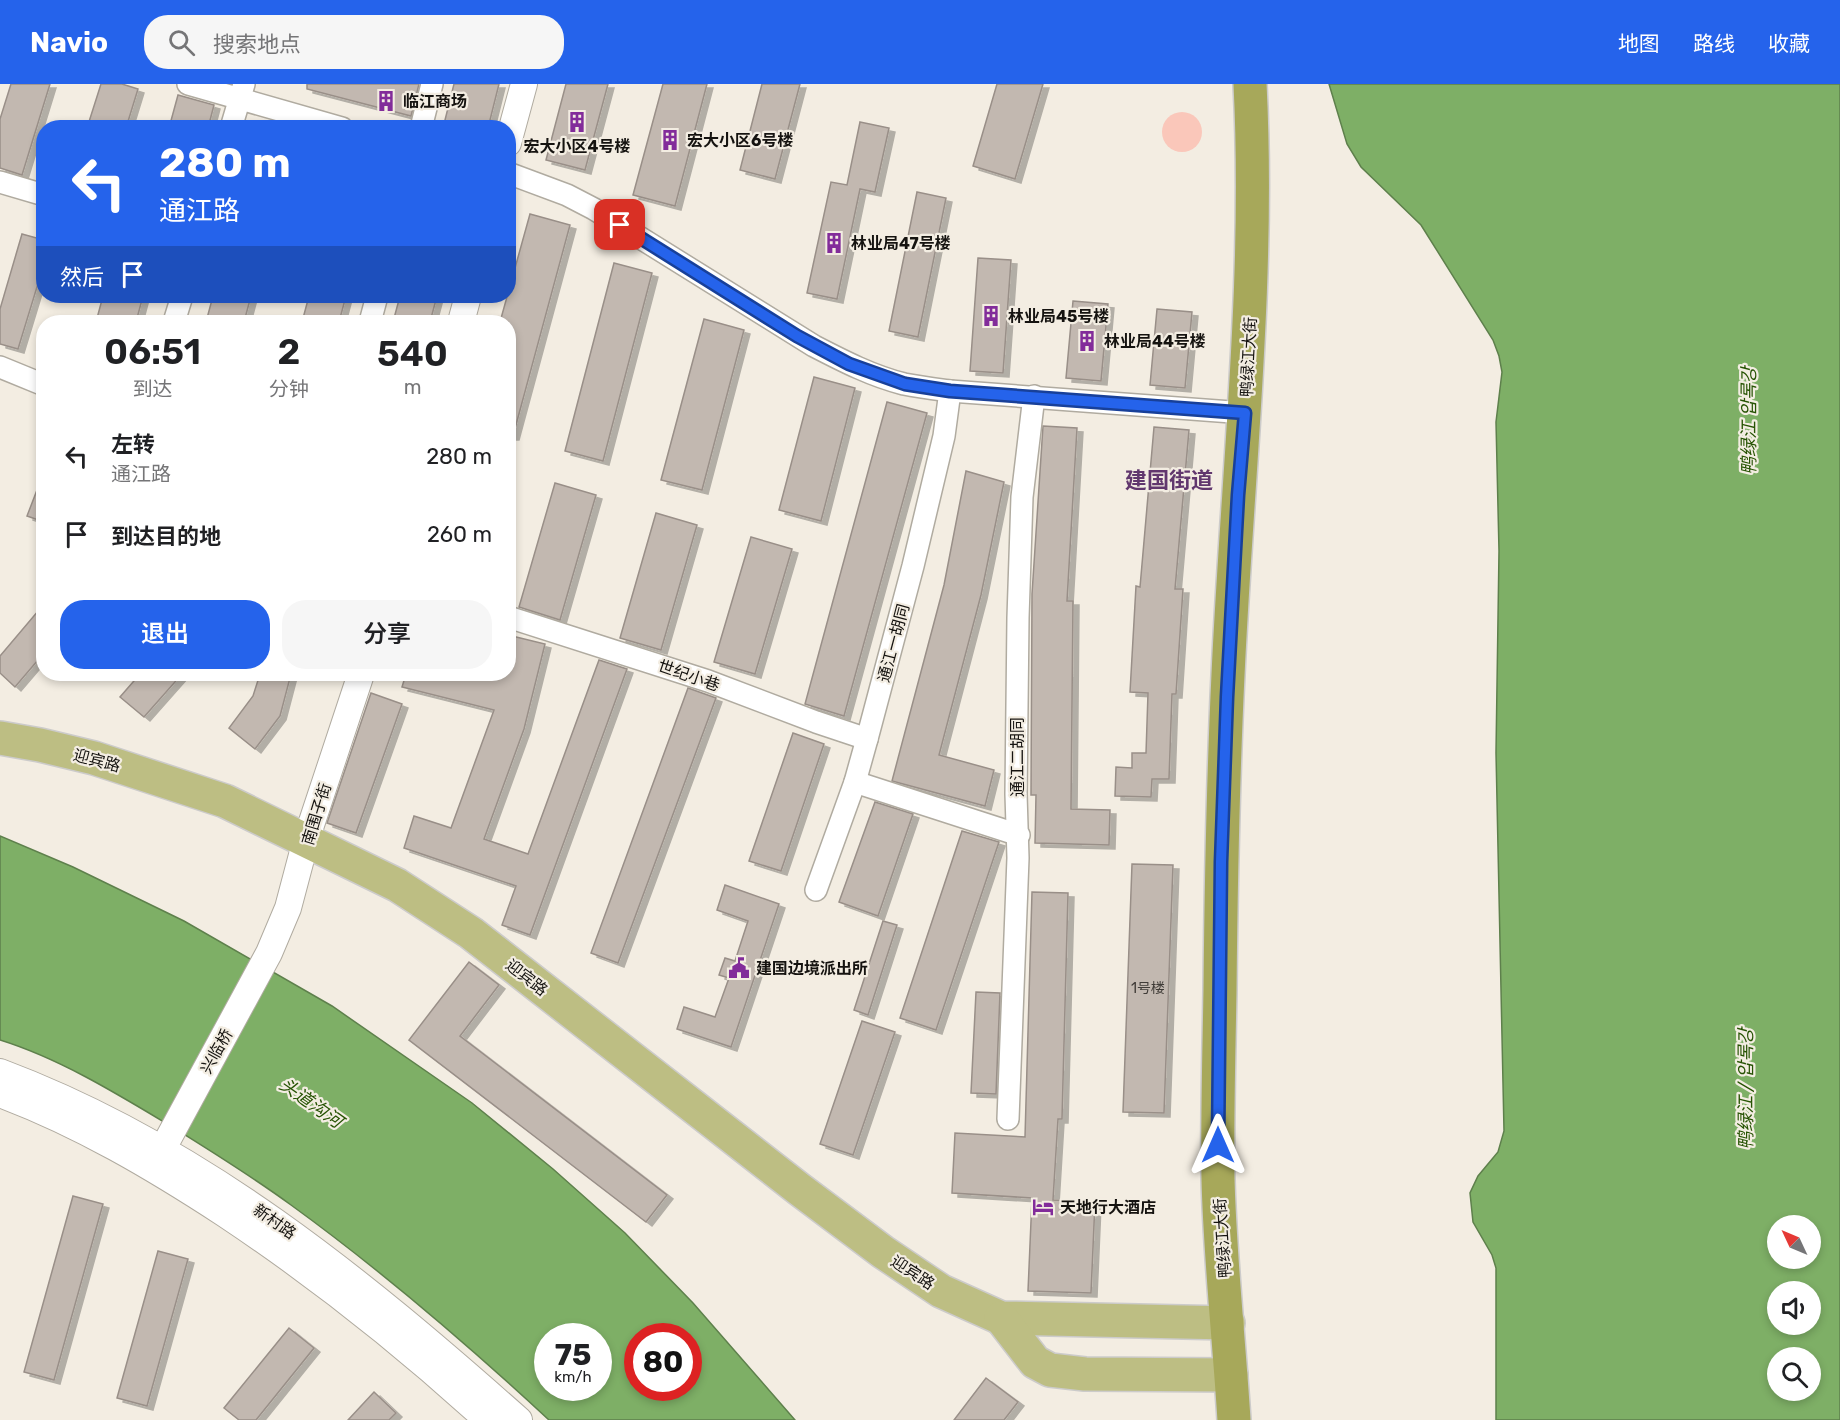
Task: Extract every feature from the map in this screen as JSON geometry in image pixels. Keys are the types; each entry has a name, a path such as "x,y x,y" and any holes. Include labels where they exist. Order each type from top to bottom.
{"highway":[{"name":"鸭绿江大街","path":"1229,84 1234,412 1229,662 1221,862 1217,1323 1221,1375 1234,1420"},
{"name":"鸭绿江大街","path":"1234,412 1252,219 1250,84"},
{"name":"鸭绿江大街","path":"1213,1420 1221,1375"}],"main road":[{"name":"迎宾路","path":"0,738 40,745 143,773 225,801 398,885 471,933 799,1189 883,1252 941,1291 1001,1318 1217,1323"},
{"name":"迎宾路","path":"1001,1318 1035,1362 1050,1370 1085,1374 1221,1375"}],"street":[{"path":"188,84 242,92 320,120"},
{"path":"423,120 432,84"},
{"path":"514,120 524,84"},
{"path":"233,120 242,92"},
{"path":"516,176 567,195 594,209 814,346 849,364 905,384 950,391 1234,412"},
{"path":"0,182 36,193"},
{"path":"0,367 36,382"},
{"name":"通江一胡同","path":"816,890 855,782 867,739 944,436 950,391"},
{"name":"通江二胡同","path":"1008,1119 1019,834 1016,782 1022,497 1034,396"},
{"name":"世纪小巷","path":"516,620 708,681 867,739"},
{"name":"南围子街","path":"269,953 288,908 306,840 359,681"},
{"path":"855,782 1019,834"},
{"name":"兴临桥","path":"157,1158 269,953"},
{"name":"新村路","path":"0,1072 102,1115 331,1289 487,1420"},
{"name":"新村路","path":"0,1094 37,1108 95,1136 157,1158 245,1200 370,1292 519,1420"}],"shaded area":[{"path":"1182,112 1196,118 1202,132 1196,146 1182,152 1168,146 1162,132 1168,118"}],"water":[{"path":"1329,84 1840,84 1840,1420 1496,1420 1496,1268 1492,1255 1473,1222 1470,1193 1478,1176 1498,1152 1504,1131 1496,753 1499,551 1496,422 1502,372 1493,340 1421,225 1361,167 1347,144"},
{"name":"头道沟河","path":"0,836 73,867 184,921 332,1006 472,1103 553,1169 625,1233 693,1303 795,1420 549,1420 391,1282 325,1230 262,1185 174,1128 111,1091 67,1067 0,1040"}],"building":[{"path":"11,84 50,84 39,120 36,120 36,130 22,175 0,168 0,119"},
{"path":"101,84 122,84 138,89 128,120 90,120"},
{"name":"临江商场","path":"307,84 419,84 411,116 307,89"},
{"path":"454,84 499,84 490,120 445,120"},
{"name":"宏大小区4号楼","path":"566,84 608,84 585,170 546,160"},
{"name":"宏大小区6号楼","path":"663,84 707,84 675,206 633,195"},
{"path":"762,84 800,84 775,179 740,170"},
{"path":"997,84 1043,84 1015,179 973,166"},
{"path":"178,95 214,105 210,120 171,120"},
{"name":"林业局47号楼","path":"860,122 889,128 875,192 860,189 837,299 807,293 831,182 847,185"},
{"path":"917,192 946,198 918,337 889,331"},
{"path":"530,214 570,225 516,425 516,315 502,315 505,303 516,303 516,264"},
{"path":"22,234 36,238 36,290 18,349 0,344 0,309"},
{"name":"林业局45号楼","path":"978,258 1011,260 1003,373 970,371"},
{"path":"614,263 652,273 603,461 565,451"},
{"name":"林业局44号楼","path":"1073,301 1108,304 1101,381 1066,378"},
{"path":"101,303 141,303 138,315 98,315"},
{"path":"211,303 249,303 246,315 208,315"},
{"path":"307,303 344,303 341,315 304,315"},
{"path":"398,303 435,303 432,315 395,315"},
{"path":"1157,309 1192,312 1185,388 1150,385"},
{"path":"704,319 744,330 702,490 661,480"},
{"path":"814,377 855,388 821,521 779,510"},
{"path":"887,402 927,413 844,716 805,704"},
{"path":"1043,426 1077,428 1067,601 1073,601 1071,809 1110,810 1109,845 1035,843 1036,795 1031,795 1032,594"},
{"path":"1154,427 1189,430 1175,589 1183,589 1176,694 1172,694 1169,779 1152,779 1151,797 1115,796 1116,767 1132,768 1132,753 1146,753 1148,693 1130,692 1136,586 1140,587"},
{"path":"966,471 1004,482 981,595 939,755 994,770 985,806 892,781 944,585"},
{"path":"555,483 596,495 560,620 519,607"},
{"path":"36,493 36,519 27,516"},
{"path":"656,513 697,525 661,650 620,638"},
{"path":"751,537 792,549 755,674 714,662"},
{"path":"36,613 36,662 15,687 0,673 0,656"},
{"path":"516,637 545,644 524,729 484,839 528,854 599,660 627,669 530,935 502,925 516,886 404,848 414,816 451,828 494,710 402,687 404,681 516,681"},
{"path":"134,681 176,681 144,717 120,697"},
{"path":"258,681 289,681 280,716 255,749 229,728 253,696"},
{"path":"688,688 716,698 618,963 591,953"},
{"path":"371,693 402,704 356,833 327,823"},
{"path":"793,733 824,744 781,871 749,861"},
{"path":"875,802 913,814 878,916 839,902"},
{"path":"962,831 999,842 936,1030 900,1018"},
{"path":"1132,864 1173,865 1164,1113 1123,1112"},
{"name":"建国边境派出所","path":"725,885 779,904 731,1047 677,1029 684,1007 715,1017 729,978 719,975 725,958 735,961 748,921 717,910"},
{"path":"1032,892 1068,893 1062,1119 1058,1119 1053,1200 1095,1202 1091,1293 1028,1291 1032,1198 952,1193 955,1133 1025,1137"},
{"path":"883,921 897,925 868,1015 854,1010"},
{"path":"469,962 499,985 460,1036 667,1195 646,1222 409,1040"},
{"path":"976,992 1000,993 996,1094 971,1093"},
{"path":"862,1021 895,1032 853,1155 820,1144"},
{"path":"73,1196 103,1204 54,1380 24,1372"},
{"path":"158,1251 188,1259 147,1406 117,1398"},
{"path":"289,1328 314,1348 256,1420 239,1420 224,1408"},
{"path":"986,1378 1018,1402 1004,1420 954,1420"},
{"path":"374,1392 396,1413 389,1420 348,1420"}],"place":[{"name":"临江商场","path":"386,101"},
{"name":"宏大小区4号楼","path":"577,122"},
{"name":"宏大小区6号楼","path":"670,140"},
{"name":"林业局47号楼","path":"834,243"},
{"name":"林业局45号楼","path":"991,316"},
{"name":"林业局44号楼","path":"1087,341"},
{"name":"建国边境派出所","path":"739,968"},
{"name":"天地行大酒店","path":"1043,1207"}],"district":[{"name":"建国街道","path":"1169,480"}],"route":[{"path":"620,225 814,346 875,375 905,384 950,391 1245,413 1227,697 1221,862 1218,1145"}],"water label":[{"name":"鸭绿江 압록강","path":"1749,421"},
{"name":"鸭绿江 / 압록강","path":"1746,1089"}]}
